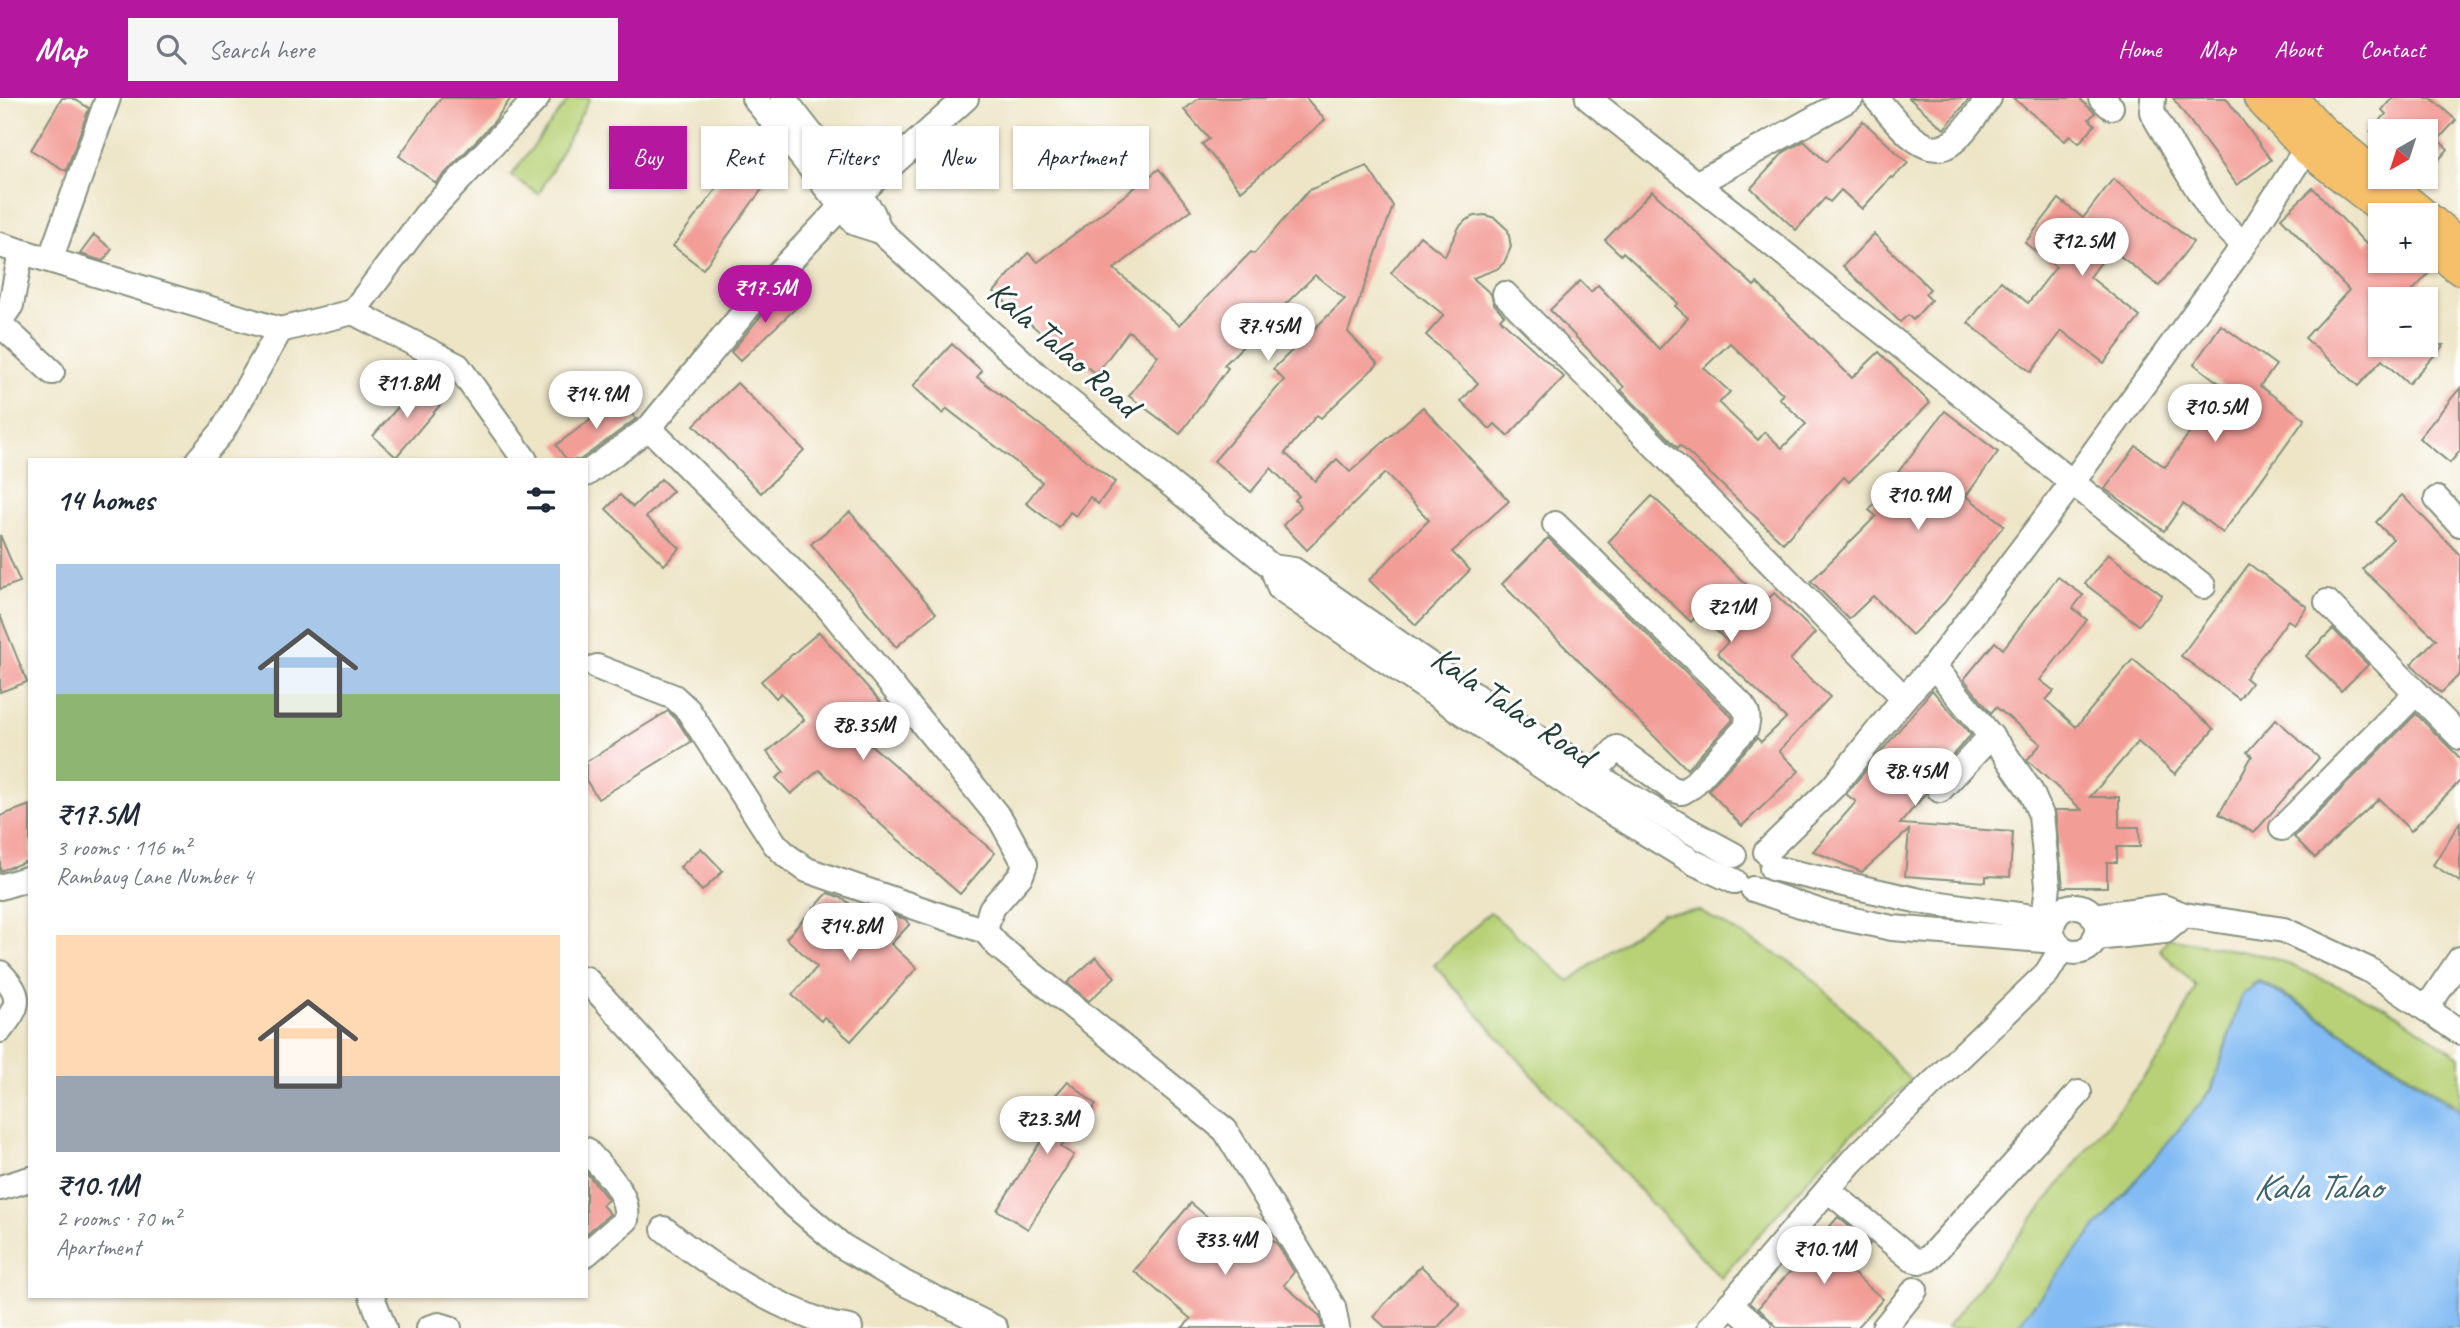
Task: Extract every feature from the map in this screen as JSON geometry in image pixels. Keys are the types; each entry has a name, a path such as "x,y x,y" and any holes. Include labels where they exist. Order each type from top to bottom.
{"main road":[{"path":"2259,98 2314,140 2406,203"},
{"path":"2292,98 2314,140 2378,203"},
{"path":"2438,226 2460,244"},
{"path":"2438,253 2460,270"}],"street":[{"path":"50,260 108,98"},
{"path":"52,372 0,323 11,305 11,249 280,330 352,312 426,215 537,98"},
{"name":"Kala Talao Road","path":"754,98 850,200 872,212 880,231 1038,376 1272,567 1294,570 1489,706 1585,782 1695,863 1744,885 1830,915 1892,928 2054,932"},
{"name":"Kala Talao Road","path":"783,98 850,200"},
{"path":"588,473 649,428 764,288 850,200 966,98"},
{"path":"1588,98 2203,586"},
{"path":"1696,184 1851,98"},
{"path":"1876,98 1913,138 1928,148 1939,149 1952,142 1989,98"},
{"path":"2153,98 2152,113 2181,162 2215,217 2244,246"},
{"path":"1710,1328 1852,1161 2046,973 2054,932 2057,914 2070,907 2084,909 2094,927 2088,948 2073,952 2054,932 1839,883 1769,860 1753,846 1734,855 1730,868 1744,885 1766,884 1770,878 1769,860 1833,788 1904,698 1933,667 2072,483 2244,246 2314,140"},
{"path":"1505,294 1904,698"},
{"path":"352,312 458,366 524,458"},
{"path":"200,458 222,432 280,330"},
{"path":"649,428 827,606 1001,820 1025,864 1021,875 991,909 985,931"},
{"path":"2437,499 2460,524"},
{"path":"1555,524 1740,702 1747,710 1749,718 1746,729 1692,786 1682,792 1672,789 1617,748 1585,782"},
{"path":"2327,602 2460,737"},
{"path":"597,667 674,697 701,728 775,844 787,856 807,870 985,931 998,946 1225,1130 1333,1307 1337,1328"},
{"path":"1933,667 1990,736 2031,792 2041,815 2054,932"},
{"path":"2282,828 2416,693"},
{"path":"1940,790 1990,736"},
{"name":"Kala Talao Road","path":"1585,782 1734,855"},
{"path":"0,887 28,879"},
{"path":"1830,915 1839,883"},
{"path":"2094,927 2163,907 2184,915 2284,930 2369,970 2460,1032"},
{"path":"2426,1009 2460,959"},
{"path":"0,973 13,986 16,998 13,1013 0,1030"},
{"path":"588,981 796,1207 842,1246 904,1283 995,1328"},
{"path":"1823,1195 1912,1259 1928,1259 2078,1093"},
{"path":"588,1152 622,1194 628,1207 626,1220 588,1252"},
{"path":"0,1188 28,1180"},
{"path":"1823,1195 1894,1260"},
{"path":"664,1229 685,1247 747,1287 831,1325 850,1328"},
{"path":"1884,1328 1915,1290"},
{"path":"372,1298 384,1328"},
{"path":"1730,1304 1759,1328"},
{"path":"429,1328 439,1325 449,1328"}],"green space":[{"path":"570,98 590,98 539,194 511,176"},
{"path":"1700,911 1801,968 1860,1024 1911,1081 1828,1156 1721,1278 1434,965 1490,912 1569,981 1662,913"},
{"path":"2168,938 2272,957 2388,1008 2460,1057 2460,1108 2303,1005 2258,980 2242,995 2211,1090 2017,1328 1946,1328 2167,1048 2196,986 2160,950"}],"water":[{"name":"Kala Talao","path":"2258,982 2302,1006 2460,1111 2460,1328 2015,1328 2212,1090 2242,995"}],"building":[{"path":"62,98 72,98 89,108 66,171 31,150"},
{"path":"441,98 511,98 493,123 436,183 399,156"},
{"path":"1199,98 1306,98 1325,120 1241,191 1202,144 1209,139 1184,110"},
{"path":"1909,98 1970,98 1944,129"},
{"path":"2013,98 2079,98 2095,113 2089,119 2095,125 2079,143 2070,135 2065,141"},
{"path":"2173,98 2226,98 2271,160 2237,185"},
{"path":"2392,98 2431,98 2456,120 2438,140 2438,119 2382,119 2386,114 2382,110"},
{"path":"1863,121 1908,163 1891,177 1862,209 1841,190 1830,202 1825,198 1796,230 1751,188 1784,152 1804,141 1826,162"},
{"path":"2438,140 2448,149 2438,161"},
{"path":"1367,166 1393,206 1348,332 1378,364 1321,418 1317,415 1285,453 1315,481 1337,459 1350,472 1423,407 1509,501 1452,552 1470,570 1416,625 1369,580 1429,520 1385,473 1307,550 1283,525 1301,507 1295,500 1299,496 1271,468 1251,492 1214,461 1284,380 1273,369 1345,299 1315,275 1224,365 1228,368 1180,434 1129,396 1158,356 1129,331 1096,374 1049,340 994,292 1028,253 1038,262 1133,189 1149,189 1149,177 1159,169 1191,210 1114,269 1179,325 1251,252 1254,254 1309,190"},
{"path":"2113,179 2193,242 2159,286 2111,249 2090,277 2140,317 2104,363 2062,331 2031,372 1968,323 2001,281 2028,303 2056,267 2025,243 2059,199 2083,218"},
{"path":"2313,188 2366,244 2368,242 2368,273 2429,273 2416,287 2368,287 2368,357 2433,357 2408,384 2382,360 2358,386 2305,338 2349,290 2281,218"},
{"path":"716,189 762,189 703,269 673,246"},
{"path":"1652,191 1754,286 1757,283 1852,378 1879,352 1930,403 1849,482 1844,477 1783,543 1680,445 1678,448 1621,390 1624,387 1550,310 1580,281 1591,292 1598,285 1659,349 1688,318 1675,306 1678,303 1623,252 1621,255 1605,240","holes":["1730,343 1783,394 1779,398 1806,424 1782,448 1765,432 1758,440 1719,403 1730,392 1704,368"]},
{"path":"1485,215 1495,218 1508,230 1511,247 1504,263 1497,269 1473,278 1491,294 1494,304 1504,315 1500,319 1564,377 1508,436 1495,424 1490,429 1461,401 1478,383 1426,335 1444,315 1391,273 1420,236 1445,256 1459,227 1466,220"},
{"path":"1874,234 1930,289 1925,294 1931,300 1913,320 1908,315 1900,322 1843,266"},
{"path":"94,235 112,249 103,261 80,254"},
{"path":"784,292 798,306 740,361 731,352"},
{"path":"2221,325 2276,365 2260,386 2305,419 2223,533 2183,504 2164,531 2105,489 2136,446 2165,467 2223,386 2194,364"},
{"path":"952,344 982,371 977,377 1115,482 1098,504 1090,497 1076,516 1070,512 1059,528 1026,503 1042,482 947,409 943,414 913,386"},
{"path":"737,383 804,450 761,493 694,425"},
{"path":"418,384 441,404 396,457 373,436"},
{"path":"2460,388 2460,451 2450,463 2419,438"},
{"path":"620,398 636,419 583,458 566,458 556,445"},
{"path":"1945,411 1998,452 1966,496 2004,525 1944,603 1912,635 1873,596 1849,619 1811,581 1876,516 1869,510"},
{"path":"661,479 673,491 646,517 680,548 664,565 606,509 620,495 633,507"},
{"path":"2402,495 2460,555 2460,674 2441,693 2411,664 2436,639 2362,569 2393,539 2376,522"},
{"path":"1652,496 1765,602 1774,593 1815,633 1790,660 1830,697 1779,751 1799,771 1742,826 1708,790 1757,738 1761,742 1786,718 1717,653 1728,642 1698,614 1691,622 1608,542"},
{"path":"850,512 936,613 896,647 811,544"},
{"path":"0,535 20,582 0,589"},
{"path":"1548,538 1732,717 1732,721 1687,769 1502,584"},
{"path":"2108,554 2162,595 2139,625 2085,584"},
{"path":"2249,564 2307,607 2294,624 2288,620 2245,678 2251,683 2239,699 2181,656"},
{"path":"2058,577 2083,595 2073,608 2087,620 2040,680 2054,691 2046,700 2076,727 2133,659 2214,729 2175,774 2138,742 2090,797 2119,797 2119,827 2139,827 2140,847 2117,847 2117,862 2107,862 2107,887 2063,887 2055,810 2082,810 2027,760 2041,744 1996,707 1991,713 1964,679 1995,642 2003,649"},
{"path":"0,615 27,682 0,692"},
{"path":"2333,629 2368,665 2341,691 2306,656"},
{"path":"819,632 884,706 855,731 995,853 960,894 819,770 791,794 776,778 784,772 767,752 804,720 781,693 776,698 761,681"},
{"path":"1932,690 1971,735 1929,780 1926,793 1900,824 2013,832 2010,877 1986,876 1986,882 1905,876 1909,830 1862,872 1813,851 1856,802 1846,794"},
{"path":"668,711 691,742 598,799 588,783 588,761"},
{"path":"2416,714 2460,758 2460,781 2411,831 2379,799 2315,858 2294,837"},
{"path":"2276,719 2319,758 2254,833 2219,814 2252,756 2247,752"},
{"path":"28,806 28,861 0,871 0,816"},
{"path":"2460,822 2460,882 2433,865"},
{"path":"701,848 723,871 702,891 680,867"},
{"path":"828,893 844,899 864,916 871,908 905,919 910,924 891,944 917,968 851,1041 824,1017 821,1021 792,995 817,967 786,938"},
{"path":"1096,957 1115,977 1089,1001 1067,983"},
{"path":"1068,1081 1096,1105 1061,1147 1074,1155 1028,1229 997,1210 1050,1127 1037,1116"},
{"path":"588,1174 607,1198 602,1205 610,1214 588,1232"},
{"path":"1191,1203 1232,1238 1248,1219 1278,1245 1294,1272 1284,1285 1320,1316 1322,1328 1182,1328 1191,1319 1134,1271"},
{"path":"1838,1217 1870,1244 1848,1269 1883,1299 1857,1328 1778,1328 1758,1308"},
{"path":"1421,1266 1460,1304 1437,1328 1386,1328 1373,1316"}]}
